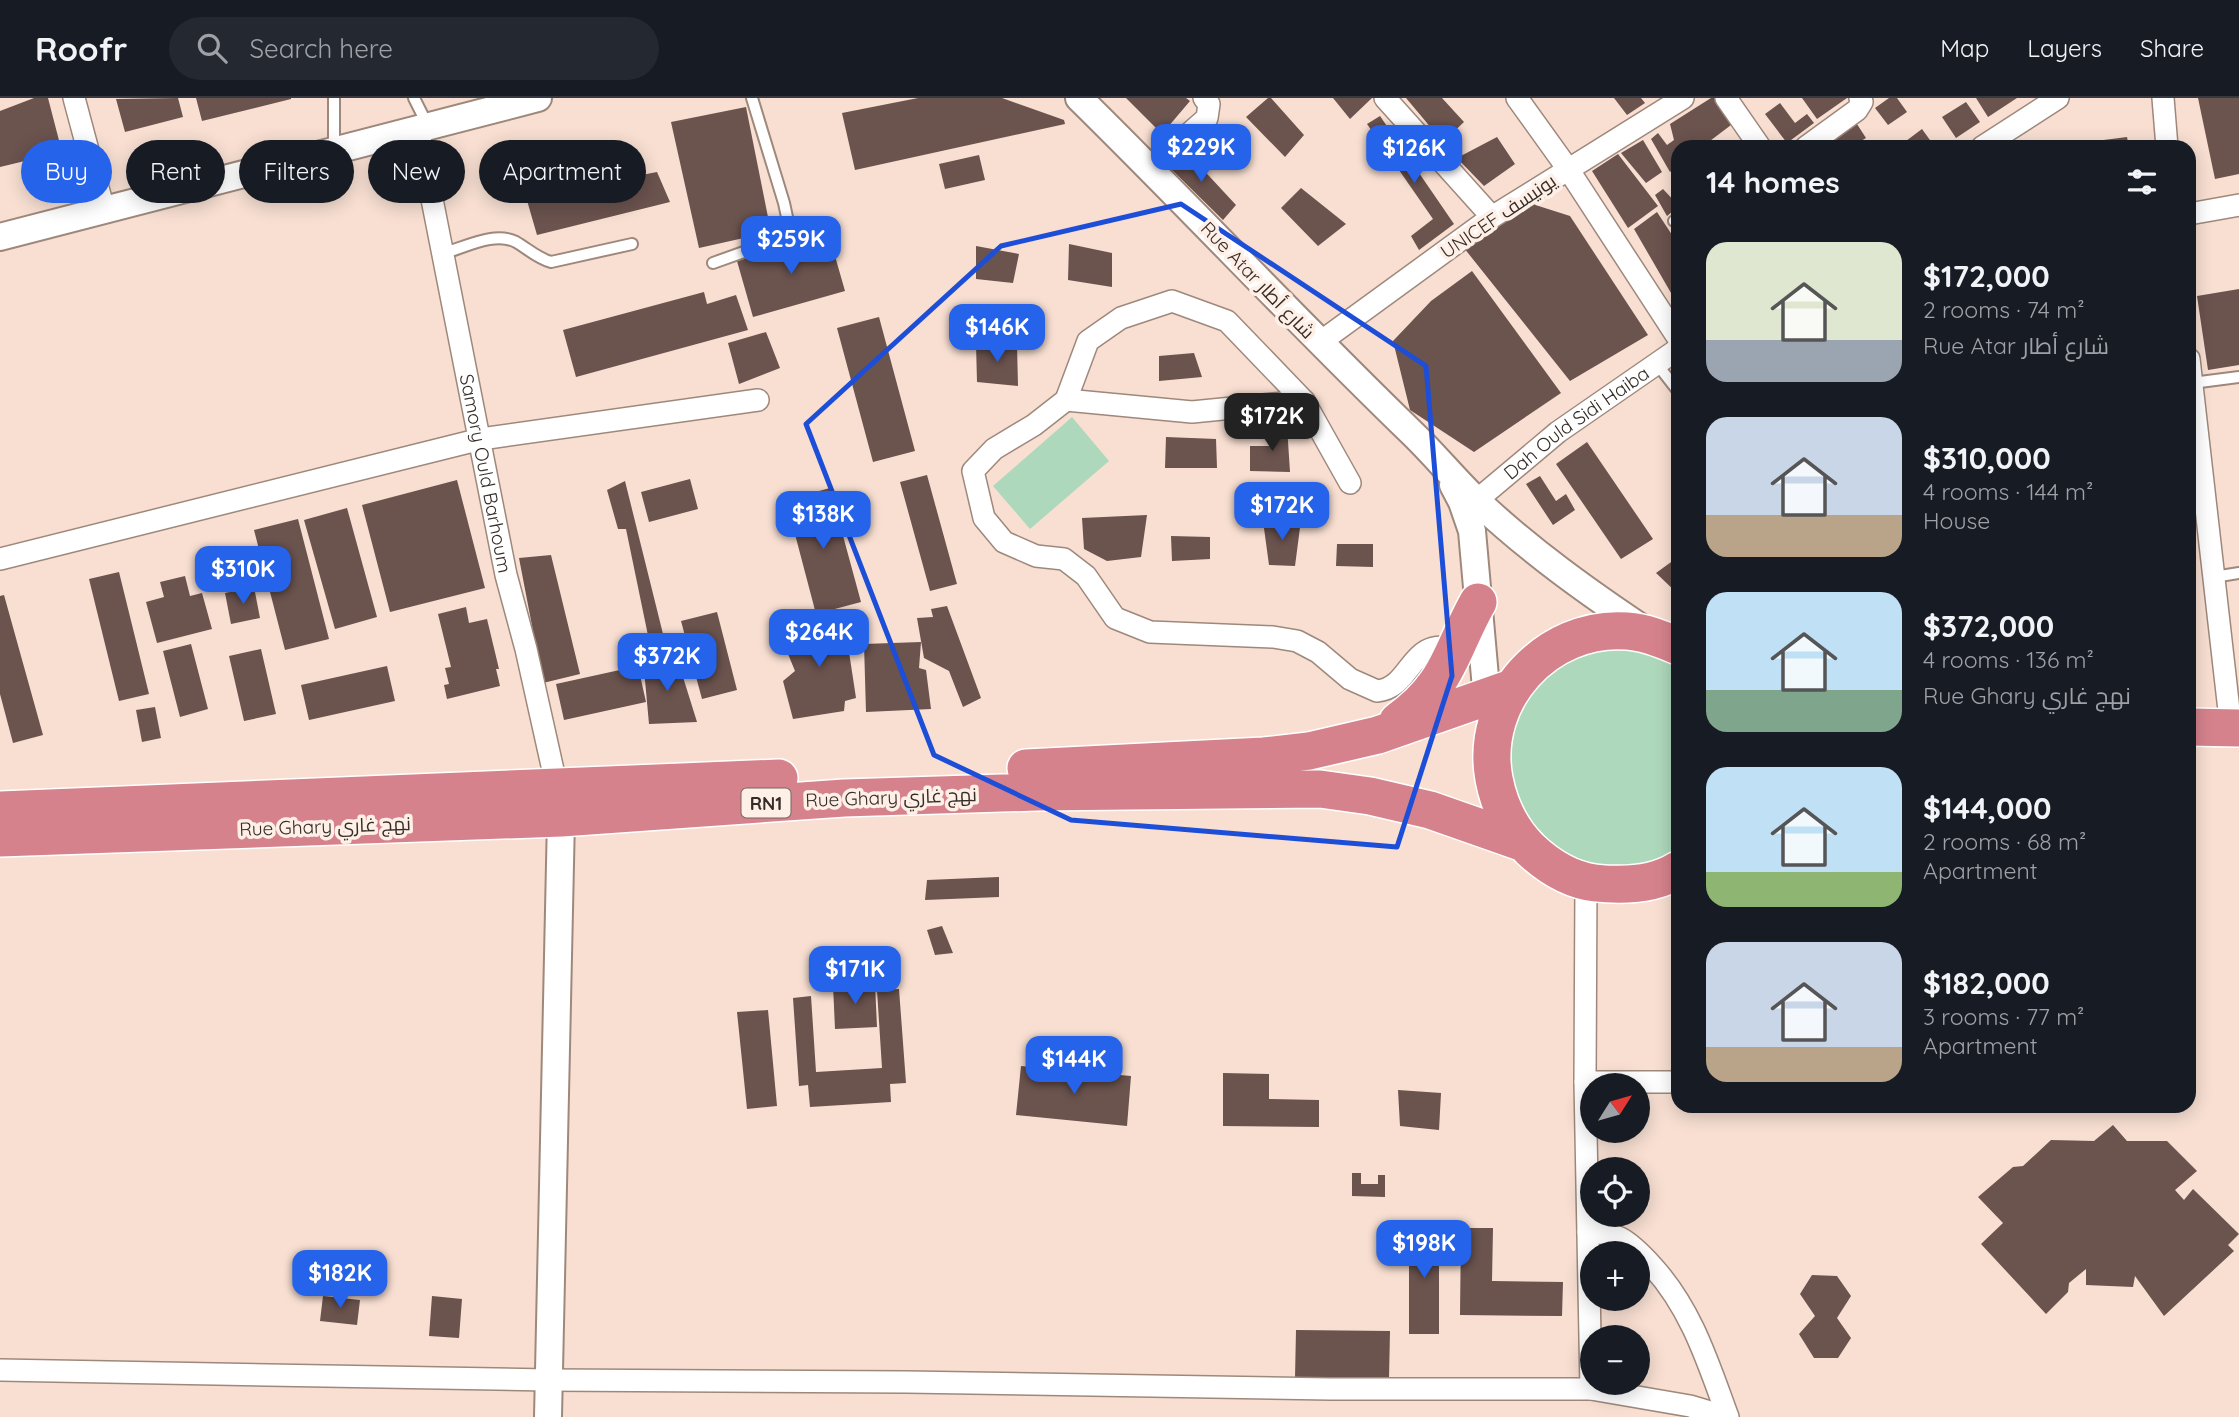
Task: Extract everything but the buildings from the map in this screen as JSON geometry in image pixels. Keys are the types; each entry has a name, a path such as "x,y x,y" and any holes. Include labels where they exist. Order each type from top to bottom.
{"highway":[{"path":"1378,735 1422,702 1444,674 1478,603"},
{"path":"1666,641 1627,631 1600,632 1574,638 1550,650 1499,692 1499,712 1492,738 1491,766 1497,794 1508,820 1524,843 1553,867 1586,881 1617,886 1645,882 1671,873"},
{"name":"Rue Ghary نهج غاري","path":"0,838 844,786 1040,768 1264,756 1309,751 1378,735 1499,692"},
{"path":"2196,727 2235,728"},
{"name":"Rue Ghary نهج غاري","path":"844,786 1037,792 1320,789 1370,796 1430,810 1524,843"},
{"name":"Rue Ghary نهج غاري","path":"0,810 560,803"}],"street":[{"path":"74,98 104,210"},
{"path":"354,145 538,98"},
{"path":"1149,169 1207,118 1209,104 1204,98"},
{"path":"1385,98 1492,217"},
{"path":"1517,98 1568,169 1671,327"},
{"name":"UNICEF يونيسف","path":"1319,343 1492,217 1683,98"},
{"path":"1726,98 1755,140"},
{"path":"1816,140 1857,110 1862,102 1860,98"},
{"path":"1993,140 2058,98"},
{"path":"2163,98 2166,140"},
{"name":"Rue Atar شارع أطار","path":"1079,99 1477,500 1535,552 1587,592 1666,641"},
{"name":"Samory Ould Barhoum","path":"423,127 444,253 506,575 526,649 560,803"},
{"path":"0,237 239,175"},
{"path":"2196,213 2239,205"},
{"path":"1350,483 1304,401 1227,321 1172,301 1121,318 1088,341 1066,400 1034,425 994,449 972,471 984,518 1004,542 1036,556 1064,559 1086,576 1115,618 1150,632 1273,637 1297,641 1318,652 1357,683 1377,691 1394,685 1415,659 1430,648 1447,647 1456,650"},
{"name":"Dah Ould Sidi Haiba","path":"1477,500 1558,432 1671,354"},
{"path":"0,559 481,439 758,400"},
{"path":"1066,400 1192,412 1304,401"},
{"path":"2196,440 2235,728"},
{"name":"Rue Atar شارع أطار","path":"1436,456 1462,502 1472,531 1478,603 1499,692"},
{"path":"548,1417 560,803"},
{"path":"1586,881 1586,1073"},
{"path":"1650,1082 1671,1082"},
{"path":"1587,1143 1590,1325"},
{"path":"1588,1232 1620,1238 1644,1257 1663,1279 1699,1336 1727,1417"},
{"path":"0,1370 548,1380 1580,1389"},
{"path":"1626,1395 1690,1406 1727,1417"}],"lane":[{"path":"334,98 334,140"},
{"path":"414,98 423,127"},
{"path":"713,263 780,239 790,231 752,98"},
{"path":"444,253 503,237 551,262 632,244"},
{"path":"1657,364 1671,382"},
{"path":"2196,382 2239,377"},
{"path":"2214,577 2239,573"}],"highlighted area":[{"path":"1181,204 1426,366 1452,676 1397,847 1071,820 934,755 806,424 1001,246"}],"green space":[{"path":"1072,417 1109,461 1030,529 993,486"},
{"path":"1619,640 1671,658 1671,857 1611,874 1543,849 1503,788 1505,716 1550,659"}]}
